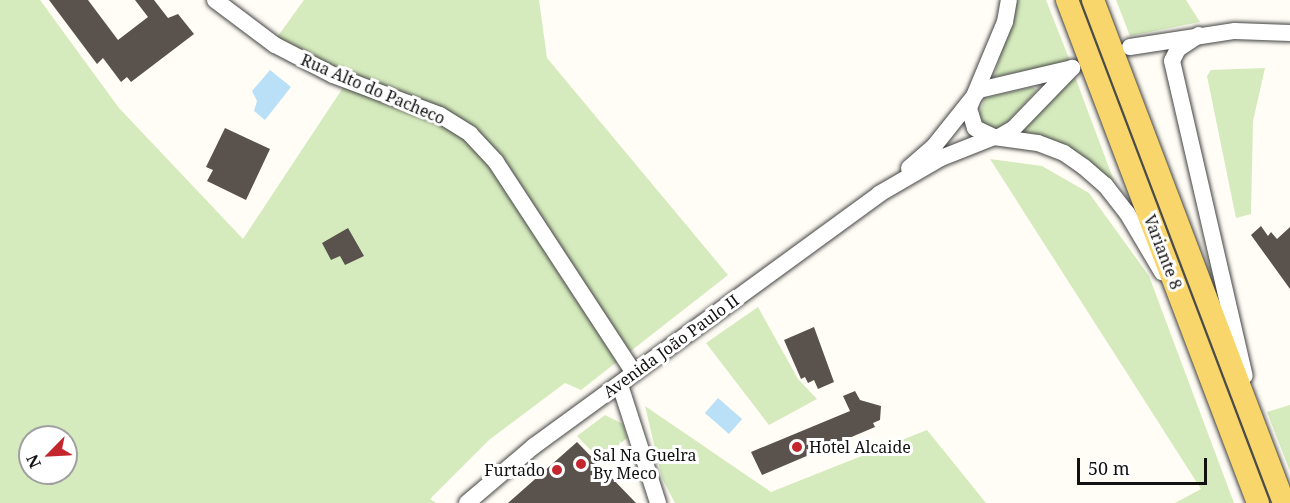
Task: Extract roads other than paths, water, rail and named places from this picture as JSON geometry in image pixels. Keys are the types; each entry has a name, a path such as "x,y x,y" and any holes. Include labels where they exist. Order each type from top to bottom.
{"main road":[{"name":"Variante 8","path":"1067,0 1258,503"},
{"name":"Variante 8","path":"1094,0 1284,503"}],"street":[{"name":"Rua Alto do Pacheco","path":"215,0 275,45 333,75 440,115 470,134 496,162 634,373"},
{"path":"1009,0 1005,22 972,98 969,114 972,124 979,132 997,137 1019,138 1064,153 1105,185 1127,213 1163,274 1207,368"},
{"path":"1174,77 1157,52 1130,47 1235,31 1290,33"},
{"path":"1199,35 1178,50 1172,61 1174,77 1259,437"},
{"path":"1072,68 1013,129 941,158 879,194 936,145 972,98 986,87 1072,68"},
{"name":"Avenida João Paulo II","path":"466,503 534,446 879,194"},
{"path":"620,385 658,503"}],"water":[{"path":"270,70 291,87 265,120 254,111 257,101 252,91"},
{"path":"718,398 742,419 729,434 705,413"}],"place":[{"name":"Hotel Alcaide","path":"797,447"},
{"name":"Sal Na Guelra By Meco","path":"581,464"},
{"name":"Furtado","path":"557,470"}]}
